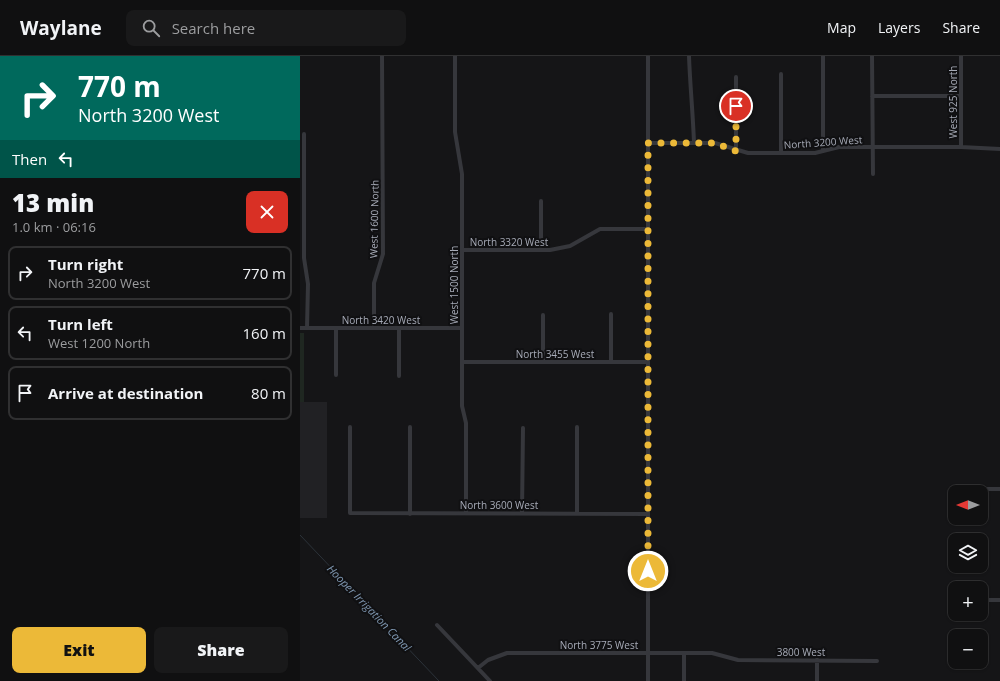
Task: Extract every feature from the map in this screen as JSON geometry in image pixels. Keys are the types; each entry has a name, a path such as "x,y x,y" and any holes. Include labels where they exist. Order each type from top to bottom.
{"street":[{"name":"West 1600 North","path":"374,328 374,283 383,254 384,158 382,56"},
{"name":"West 1500 North","path":"455,56 455,132 462,174 462,406 466,423 466,513"},
{"path":"648,56 648,681"},
{"path":"690,56 690,95 693,111 694,143"},
{"path":"823,56 823,151"},
{"path":"872,56 873,174"},
{"name":"West 925 North","path":"961,56 961,147"},
{"path":"781,74 781,153"},
{"path":"736,76 736,151"},
{"path":"872,96 961,96"},
{"path":"304,134 304,258 308,284 307,328"},
{"name":"North 3200 West","path":"648,143 715,143 736,151 748,153 815,153 839,147 961,147 1000,149"},
{"path":"541,201 541,250"},
{"name":"North 3320 West","path":"462,250 559,249 570,246 600,229 648,229"},
{"path":"543,314 543,362"},
{"path":"611,314 611,362"},
{"name":"North 3420 West","path":"300,328 462,328"},
{"path":"336,328 336,375"},
{"path":"399,328 399,376"},
{"name":"North 3455 West","path":"462,362 648,362"},
{"name":"North 3600 West","path":"350,427 350,513 648,514"},
{"path":"410,427 410,514"},
{"path":"522,513 523,428"},
{"path":"577,428 577,513"},
{"path":"988,489 1000,489"},
{"path":"988,600 1000,600"},
{"path":"437,625 490,681"},
{"name":"North 3775 West","path":"478,668 488,660 507,653 712,653 725,657"},
{"path":"684,653 684,681"},
{"name":"3800 West","path":"725,657 738,660 877,661"},
{"path":"817,660 817,681"}],"shaded area":[{"path":"300,333 304,333 304,402 300,402"},
{"path":"300,402 327,402 327,518 300,518"}],"waterway":[{"name":"Hooper Irrigation Canal","path":"300,535 439,681"}],"route":[{"path":"648,571 648,143 715,143 736,151 736,106"}]}
